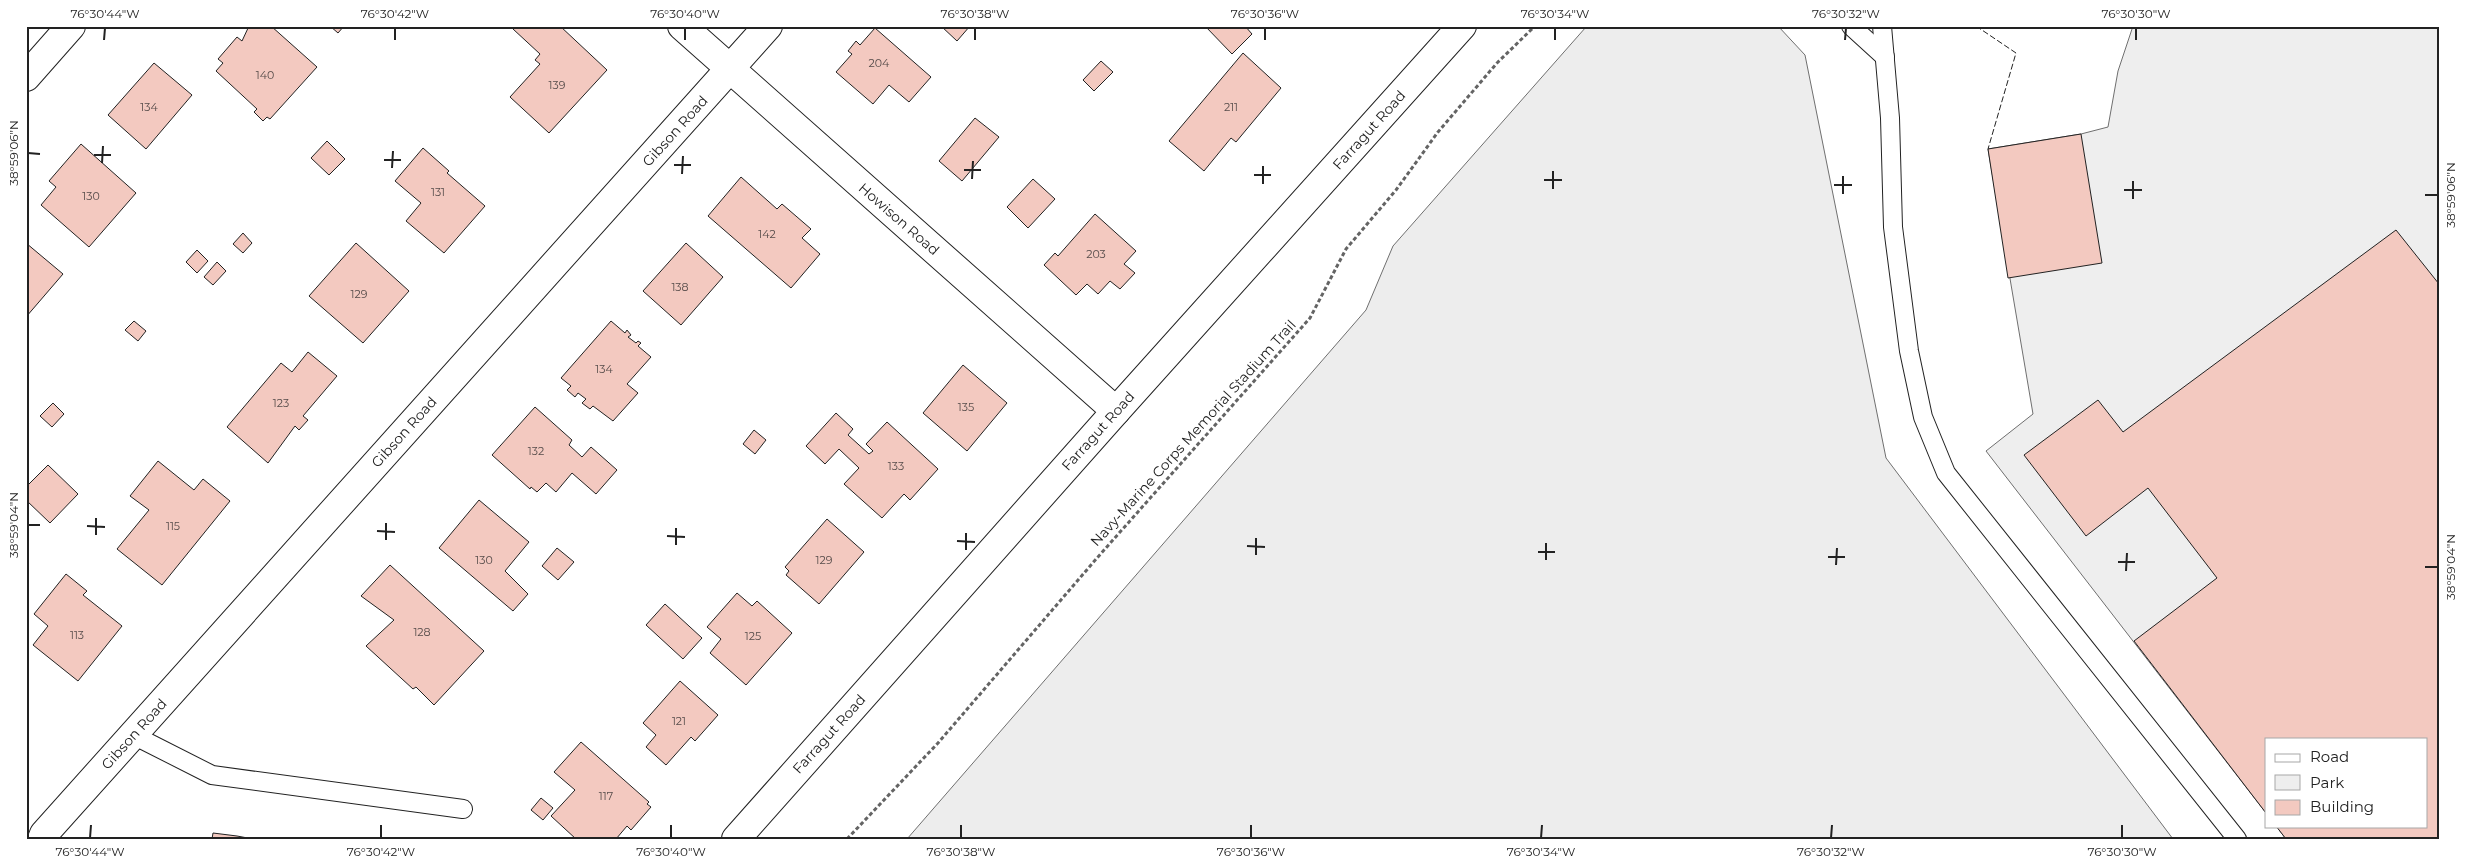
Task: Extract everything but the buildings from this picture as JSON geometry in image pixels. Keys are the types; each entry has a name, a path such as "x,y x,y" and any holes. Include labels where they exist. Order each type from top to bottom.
{"street":[{"path":"26,77 71,26"},
{"name":"Howison Road","path":"682,26 1116,411"},
{"name":"Gibson Road","path":"42,839 44,834 768,26"},
{"name":"Farragut Road","path":"736,839 1116,411 1462,26"}],"lane":[{"path":"1851,26 1885,57"},
{"path":"1882,26 1890,118 1893,227 1909,351 1923,417 1946,473 2237,839"},
{"path":"133,735 212,775 463,810"}],"path":[{"name":"Navy-Marine Corps Memorial Stadium Trail","path":"847,839 938,743 1097,558 1310,318 1346,249 1396,190 1438,132 1497,63 1535,26"}],"green space":[{"path":"2133,26 2439,26 2439,839 2286,839 2278,828 2428,828 2428,738 2265,738 2265,812 1986,451 2033,414 1988,149 2081,134 2108,127 2118,71"}],"shaded area":[{"path":"1778,26 1805,55 1886,458 2173,839 907,839 1366,310 1393,246 1586,27"}],"fence":[{"path":"1976,26 2016,53 1988,149"}]}
